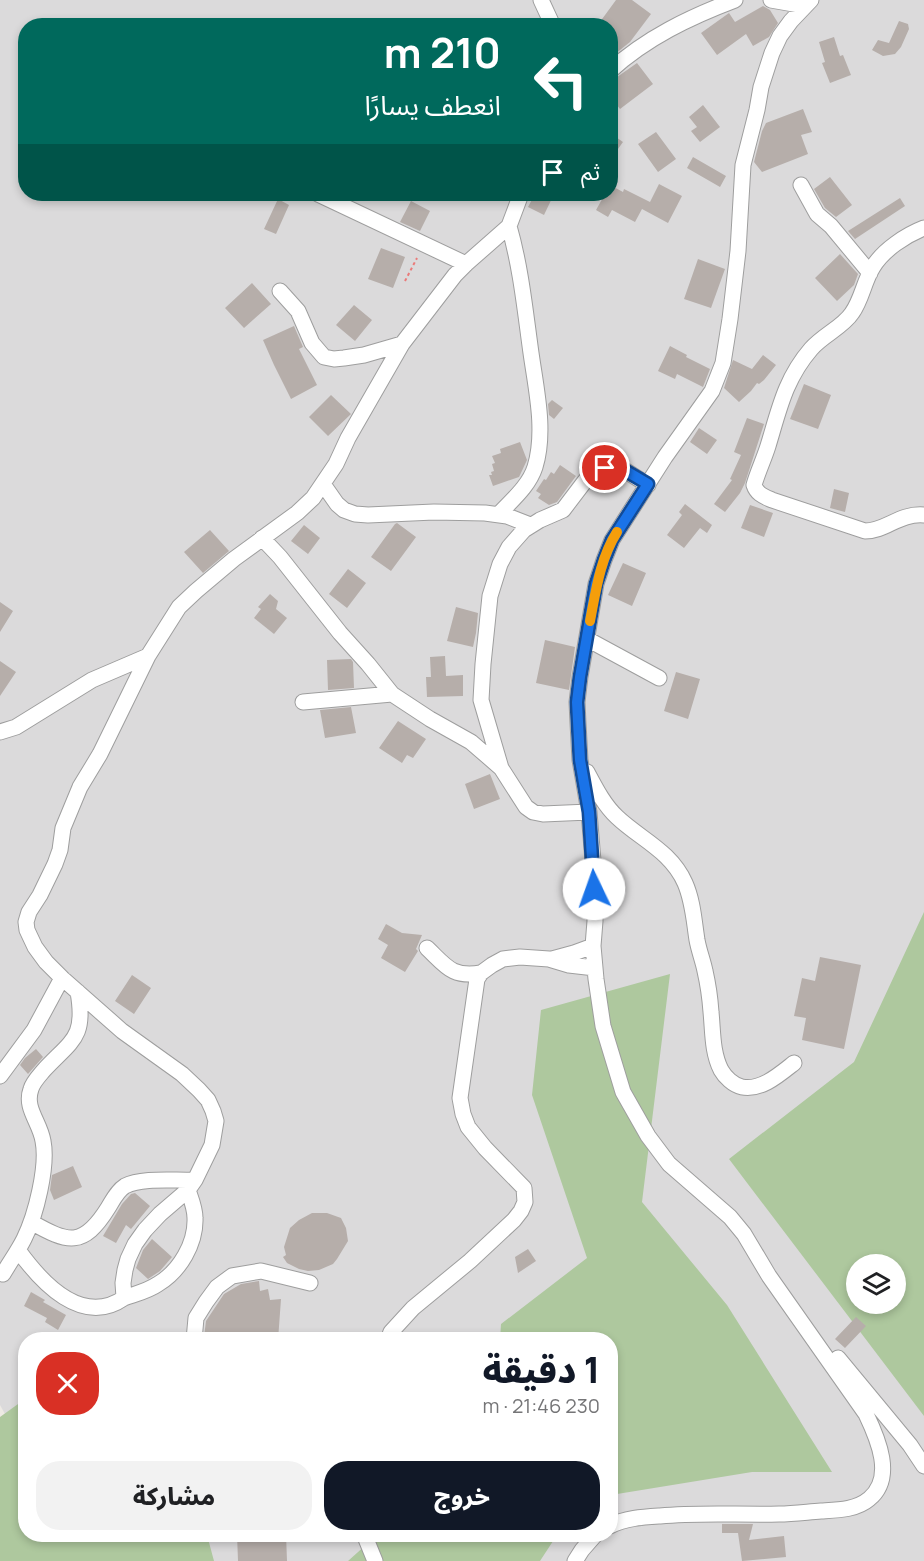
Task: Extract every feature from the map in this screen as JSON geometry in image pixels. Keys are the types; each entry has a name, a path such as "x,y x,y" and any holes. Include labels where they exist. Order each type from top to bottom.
{"street":[{"path":"541,0 549,18"},
{"path":"618,64 677,25 709,9 735,0"},
{"path":"771,0 808,3"},
{"path":"618,1524 643,1517 695,1513 780,1514 843,1509 860,1505 870,1499 880,1482 883,1469 882,1454 866,1414 768,1276 744,1234 730,1217 669,1164 636,1118 623,1092 603,1026 595,968 594,873 589,812 580,760 577,702 596,584 612,540 665,457 712,391 720,370 730,319 742,165 772,52 785,28 808,3"},
{"path":"801,185 817,214 831,226 870,273"},
{"path":"333,201 466,264"},
{"path":"124,1298 125,1270 135,1245 160,1214 192,1185 212,1145 216,1121 208,1100 199,1089 122,1031 62,978 35,947 29,936 26,922 55,864 60,850 63,828 80,787 100,754 148,656 178,607 234,559 297,513 313,498 336,464 348,438 402,344 455,276 509,226 518,201"},
{"path":"499,514 530,479 540,442 538,406 521,276 509,226"},
{"path":"924,228 915,231 878,260 870,273 860,301 850,316 813,346 796,368 783,396 754,485 759,494 772,500 865,531 874,530 911,515 924,515"},
{"path":"280,291 298,311 312,344 324,357 334,359 364,355 402,344"},
{"path":"501,768 481,700 490,596 500,564 509,548 524,530 563,510 592,473 605,468 613,468 626,471 648,484"},
{"path":"323,484 337,504 344,510 355,514 434,512 499,514 530,525"},
{"path":"262,538 392,694 471,742 501,768 526,807 533,812 549,814 589,812"},
{"path":"587,639 659,678"},
{"path":"0,732 26,722 92,680 148,656"},
{"path":"303,702 392,694"},
{"path":"580,760 615,816 656,846 672,862 685,881 705,971 712,1037 722,1071 728,1079 740,1086 750,1088 771,1080 794,1064"},
{"path":"549,959 593,946"},
{"path":"427,948 448,969 467,975 481,973 503,959 520,957 549,959 569,965 595,968"},
{"path":"391,1332 413,1308 470,1261 514,1220 525,1202 524,1188 485,1148 468,1127 462,1114 460,1098 462,1081 476,986 481,973"},
{"path":"0,1076 34,1030 62,978"},
{"path":"3,1274 18,1250 31,1221 40,1190 45,1154 43,1138 30,1109 30,1089 36,1079 74,1038 80,1027 78,992"},
{"path":"31,1221 58,1237 78,1238 99,1222 115,1195 128,1184 145,1181 192,1185"},
{"path":"18,1250 48,1285 62,1296 91,1308 106,1307 156,1286 178,1266 194,1234 192,1185"},
{"path":"730,1217 744,1223 756,1236 786,1291 801,1313 893,1423 924,1466"},
{"path":"195,1332 196,1318 201,1310 217,1287 232,1276 261,1271 310,1283"},
{"path":"367,1542 375,1561"},
{"path":"575,1561 589,1542"}],"path":[{"path":"405,281 418,256 424,258"}],"shaded area":[{"path":"0,0 924,0 924,1561 88,1561 77,1542 618,1542 618,1332 18,1332 18,1437 0,1405"}],"green space":[{"path":"924,912 924,1416 847,1314 906,1314 906,1254 846,1254 846,1313 729,1159 854,1062"},
{"path":"670,974 642,1202 727,1305 832,1472 752,1472 618,1494 618,1332 500,1332 501,1324 587,1258 532,1095 541,1010"},
{"path":"18,1404 18,1542 209,1542 214,1561 0,1561 0,1417"},
{"path":"369,1542 552,1542 540,1561 348,1561"}],"building":[{"path":"616,0 632,0 651,14 630,42 618,52 618,18 603,18"},
{"path":"763,6 770,10 778,23 769,37 753,46 746,34 717,55 701,33 729,13 735,22"},
{"path":"899,21 908,24 909,29 901,47 895,54 883,56 872,50 878,40 889,43"},
{"path":"834,37 840,56 843,55 851,75 830,83 822,63 825,62 819,42"},
{"path":"637,63 653,84 620,109 618,106 618,76"},
{"path":"703,105 720,127 700,142 691,131 697,127 689,117"},
{"path":"803,109 812,132 801,135 808,154 762,172 754,162 766,123"},
{"path":"656,132 676,159 658,172 638,144"},
{"path":"618,139 623,142 618,149"},
{"path":"693,157 726,176 720,187 687,168"},
{"path":"830,177 852,205 836,217 825,208 814,189"},
{"path":"659,184 682,196 668,223 642,209 635,222 612,210 608,217 596,210 601,201 618,201 618,189 623,192 624,189 650,202"},
{"path":"900,198 905,206 855,239 848,231"},
{"path":"277,201 289,205 276,234 264,229"},
{"path":"411,201 430,211 420,231 400,222"},
{"path":"531,201 551,201 544,215 528,207"},
{"path":"381,248 405,257 393,288 368,279"},
{"path":"840,254 858,274 854,285 837,301 815,278"},
{"path":"698,259 725,269 711,308 684,299"},
{"path":"252,283 271,304 244,328 225,308"},
{"path":"354,305 372,320 355,341 336,325"},
{"path":"294,326 303,347 299,349 317,385 291,399 263,340"},
{"path":"670,346 710,369 703,387 677,374 675,379 658,371"},
{"path":"763,355 776,365 764,380 757,383 739,402 724,388 733,360 752,369"},
{"path":"804,384 831,395 818,429 790,419"},
{"path":"331,395 351,414 328,436 309,417"},
{"path":"552,400 563,408 554,419 549,415 548,404"},
{"path":"747,418 764,424 745,483 725,512 714,504 732,480 730,479 741,455 734,452"},
{"path":"699,428 717,440 707,454 690,442"},
{"path":"520,442 527,460 519,477 493,486 489,475 492,475 491,472 494,471 492,464 495,463 492,456 501,453 500,449"},
{"path":"560,465 576,476 557,502 549,505 538,498 541,494 536,491 544,479 546,480 551,472 554,474"},
{"path":"834,489 849,493 845,512 830,508"},
{"path":"685,504 712,525 707,533 700,528 684,548 667,535 682,515 679,512"},
{"path":"750,505 773,513 764,537 741,528"},
{"path":"397,523 416,537 391,571 371,557"},
{"path":"304,525 320,538 308,554 291,541"},
{"path":"210,530 229,551 203,573 184,552"},
{"path":"623,563 646,573 632,606 608,595"},
{"path":"348,569 366,583 347,608 329,594"},
{"path":"270,594 278,601 276,609 287,618 274,634 254,618 261,609 258,607"},
{"path":"0,602 13,611 0,632"},
{"path":"456,607 478,613 473,647 447,641"},
{"path":"545,640 575,647 569,690 536,683"},
{"path":"445,656 446,676 463,675 463,696 427,697 426,677 431,677 430,657"},
{"path":"351,659 354,688 328,690 327,660"},
{"path":"0,661 16,672 0,696"},
{"path":"676,672 700,679 688,719 664,711"},
{"path":"351,707 356,733 325,738 320,710"},
{"path":"398,721 426,739 413,758 407,755 402,763 379,748"},
{"path":"490,774 500,799 474,809 465,784"},
{"path":"386,924 402,933 422,935 416,949 418,951 405,972 381,958 388,945 378,939"},
{"path":"820,957 861,965 844,1049 802,1040 806,1018 794,1016 802,978 815,981"},
{"path":"132,975 151,988 134,1014 115,1001"},
{"path":"36,1049 43,1057 28,1074 20,1065"},
{"path":"73,1166 82,1187 54,1200 50,1190 52,1175"},
{"path":"135,1193 150,1206 131,1229 126,1225 116,1243 103,1236 122,1204 131,1194"},
{"path":"312,1213 327,1213 341,1218 346,1228 348,1241 333,1264 319,1270 308,1271 287,1263 283,1257 286,1255 284,1247 290,1228"},
{"path":"152,1239 172,1257 160,1271 148,1279 136,1268 143,1250"},
{"path":"528,1249 536,1261 518,1273 515,1257"},
{"path":"259,1281 260,1291 268,1289 270,1300 281,1299 279,1332 205,1332 206,1321 224,1294 241,1284"},
{"path":"31,1292 66,1315 58,1330 45,1322 47,1318 24,1306"},
{"path":"856,1317 866,1326 845,1348 835,1339"},
{"path":"722,1524 753,1524 749,1540 784,1536 786,1557 742,1561 738,1533 722,1533"},
{"path":"237,1542 286,1542 287,1561 238,1561"}],"slow traffic":[{"path":"590,621 596,584 617,532"}],"route":[{"path":"594,889 589,812 580,760 577,702 580,677 596,584 604,560 612,540 648,484 626,471 605,468"}]}
